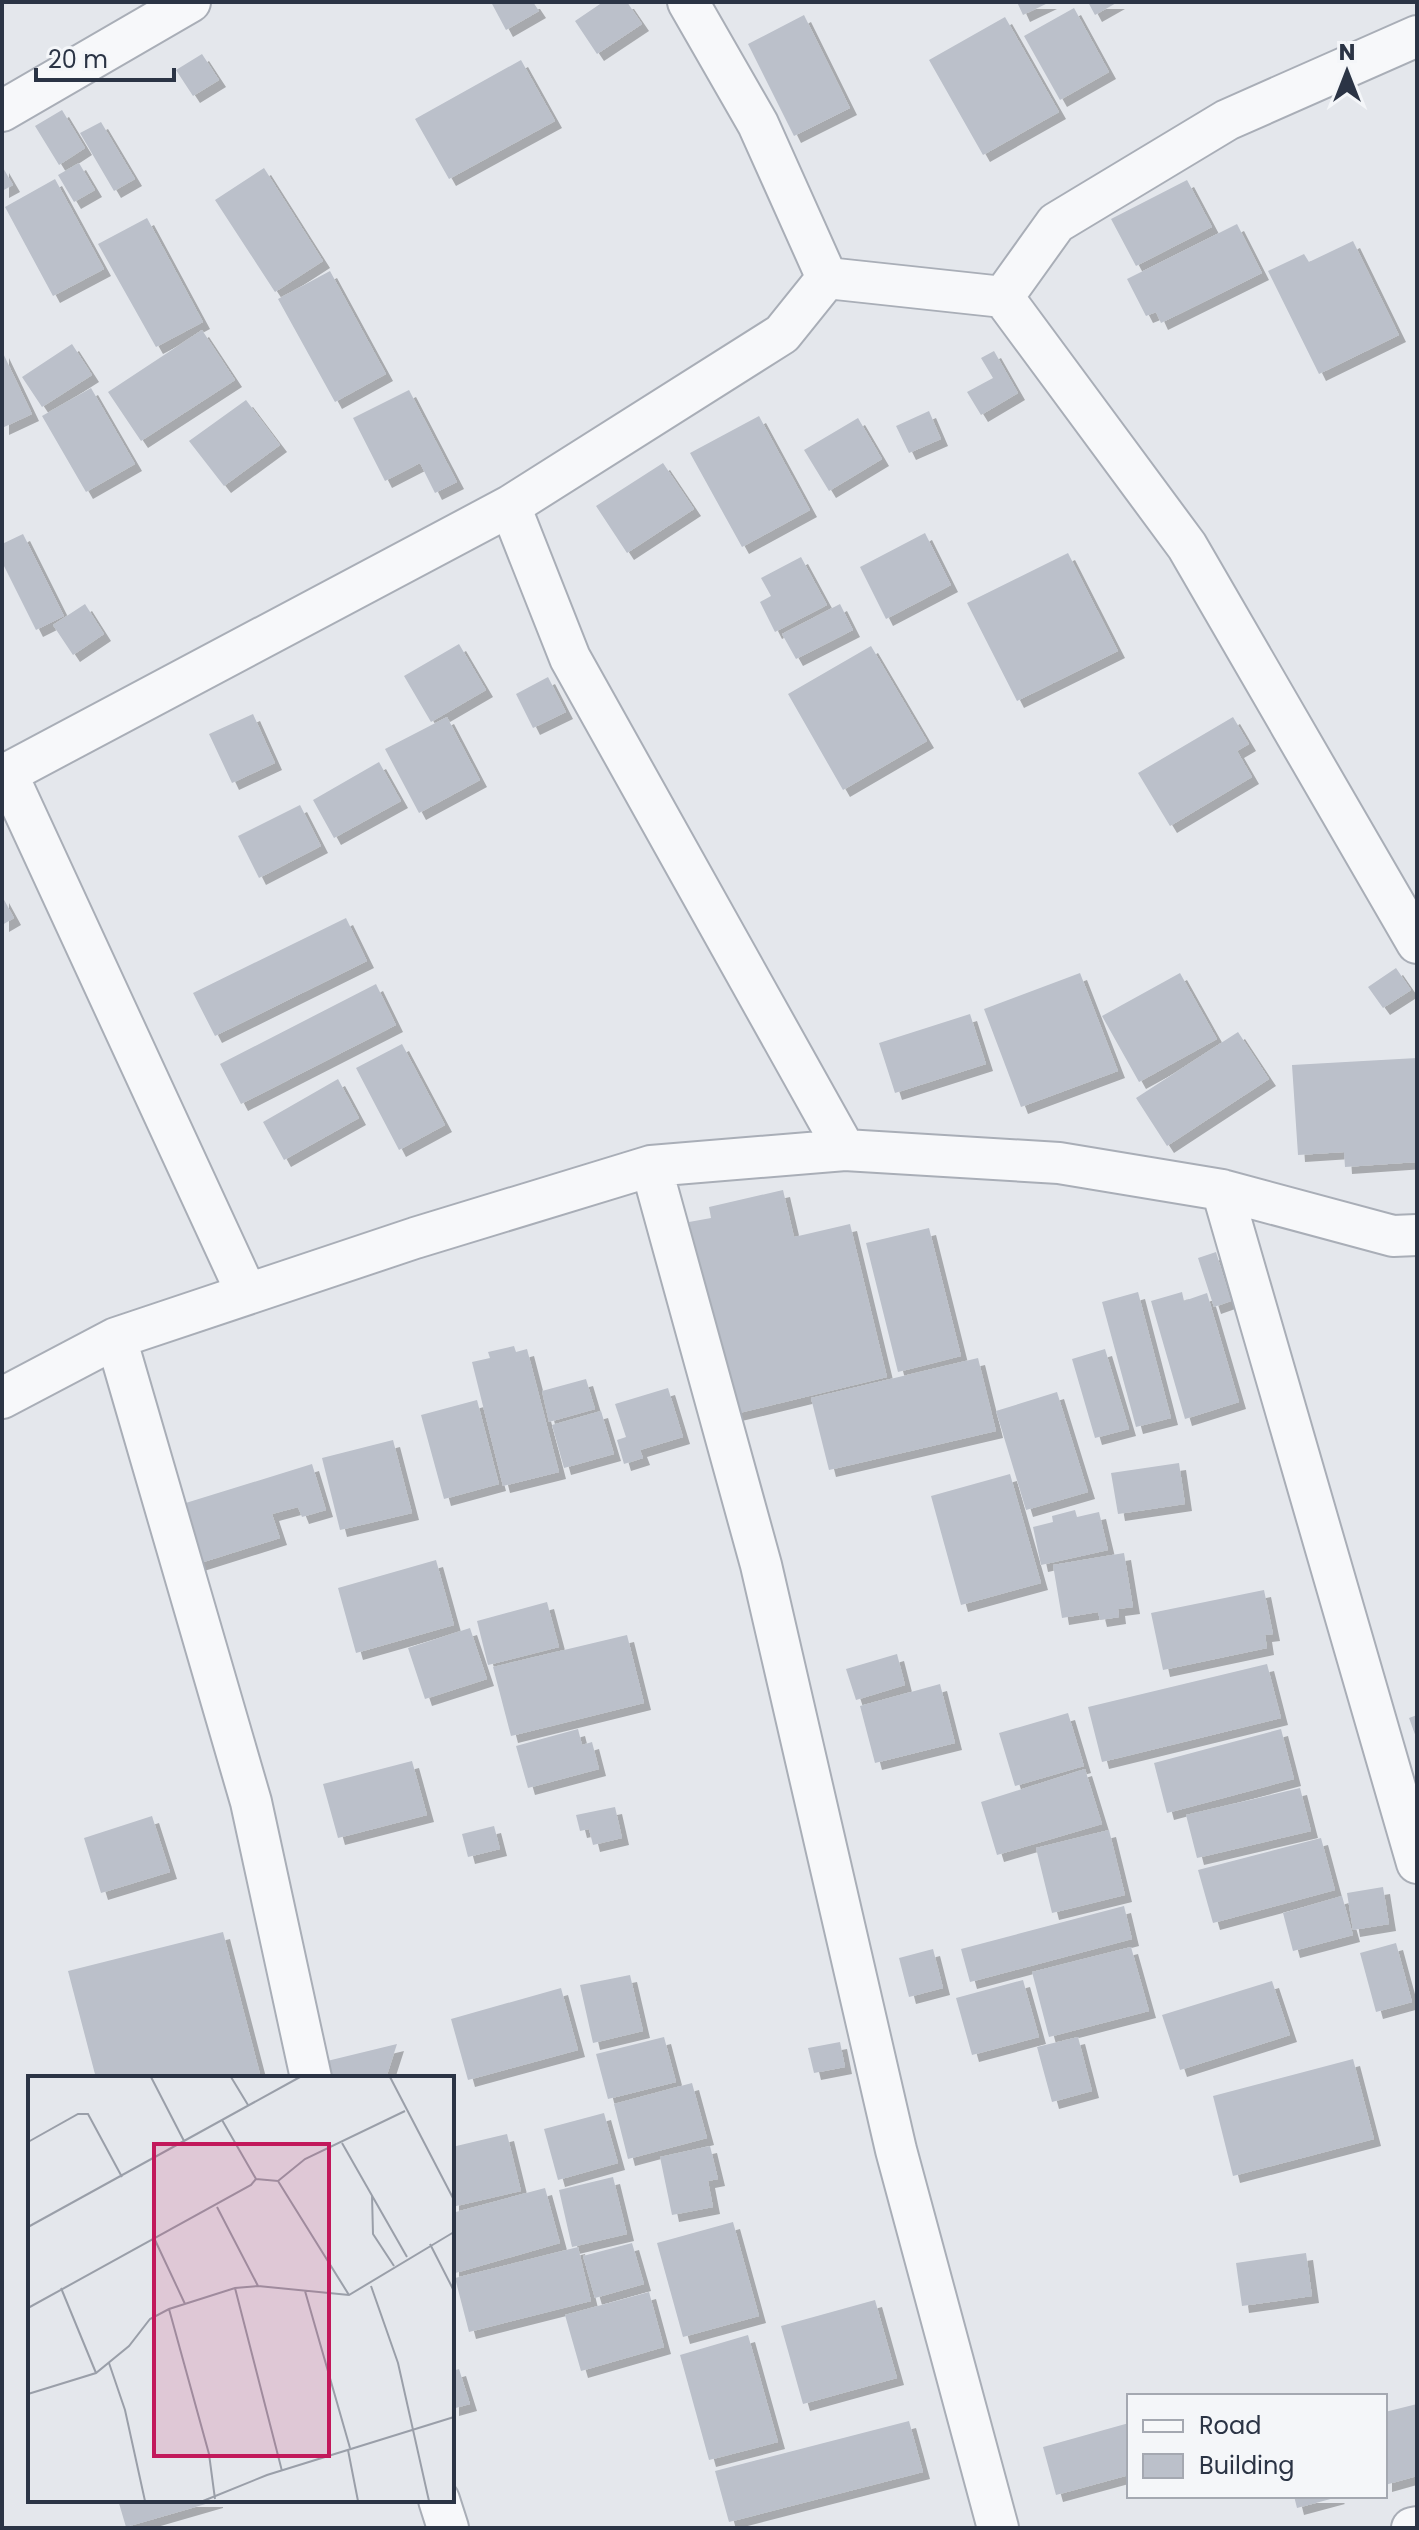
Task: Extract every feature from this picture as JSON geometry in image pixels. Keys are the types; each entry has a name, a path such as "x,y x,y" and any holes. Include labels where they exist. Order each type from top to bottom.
{"street":[{"path":"2,111 190,2"},
{"path":"688,2 758,124 827,278"},
{"path":"1003,297 1056,223 1227,120 1417,36"},
{"path":"827,278 1003,297 1187,546 1417,943"},
{"path":"247,1294 5,775 510,506 782,334 827,278"},
{"path":"510,506 570,658 845,1150"},
{"path":"2,1398 116,1338 415,1238 651,1166 845,1150 1059,1163 1222,1190 1393,1236 1417,1235"},
{"path":"651,1166 761,1565 896,2150 998,2528"},
{"path":"1222,1190 1417,1863"},
{"path":"116,1338 251,1802 311,2076"},
{"path":"440,2502 448,2528"}],"building":[{"path":"491,2 533,2 539,11 506,30"},
{"path":"603,2 627,2 642,24 597,54 575,21"},
{"path":"1017,2 1050,2 1023,15"},
{"path":"1088,2 1118,2 1095,15"},
{"path":"1074,8 1109,72 1060,100 1024,36"},
{"path":"804,15 850,108 794,136 748,44"},
{"path":"1005,17 1059,112 983,155 929,60"},
{"path":"202,54 219,80 193,96 176,70"},
{"path":"521,60 555,121 449,179 415,119"},
{"path":"62,110 85,148 59,165 35,126"},
{"path":"101,122 135,179 114,191 80,133"},
{"path":"79,163 95,190 74,202 58,175"},
{"path":"2,166 13,185 2,191"},
{"path":"264,168 323,261 275,292 215,200"},
{"path":"55,179 104,269 53,296 5,207"},
{"path":"1187,180 1212,227 1136,266 1111,219"},
{"path":"147,218 203,322 156,347 98,244"},
{"path":"1237,224 1262,273 1161,323 1156,312 1146,316 1127,279"},
{"path":"1353,241 1399,335 1319,374 1268,271 1304,254 1309,262"},
{"path":"330,271 386,374 335,402 278,299"},
{"path":"202,330 235,380 141,441 108,392"},
{"path":"72,344 92,375 42,407 22,377"},
{"path":"2,351 32,414 2,428"},
{"path":"994,351 1018,393 981,415 967,392 993,378 981,358"},
{"path":"91,388 135,464 86,492 42,416"},
{"path":"409,390 457,482 435,493 420,463 385,481 353,418"},
{"path":"246,400 280,445 224,486 189,441"},
{"path":"929,411 941,439 909,453 896,426"},
{"path":"759,416 810,510 742,547 690,453"},
{"path":"858,418 882,459 829,491 804,450"},
{"path":"663,463 694,509 627,553 596,506"},
{"path":"925,533 951,585 886,619 860,567"},
{"path":"23,534 64,616 36,630 2,562 2,544"},
{"path":"1068,553 1118,651 1017,701 967,603"},
{"path":"801,557 827,605 775,632 760,602 771,596 761,578"},
{"path":"85,604 104,634 73,655 53,625"},
{"path":"840,604 853,630 796,659 782,634"},
{"path":"459,644 486,690 431,722 404,676"},
{"path":"871,646 927,741 843,790 788,694"},
{"path":"548,677 566,712 533,728 516,694"},
{"path":"253,714 275,763 232,783 209,734"},
{"path":"447,717 480,780 419,813 385,749"},
{"path":"1233,717 1249,744 1237,751 1252,777 1170,826 1138,773"},
{"path":"379,762 401,801 334,838 313,800"},
{"path":"300,805 321,846 259,878 238,836"},
{"path":"2,896 14,918 2,925"},
{"path":"346,918 367,961 215,1036 193,993"},
{"path":"1396,968 1411,990 1383,1008 1368,987"},
{"path":"1080,973 1118,1071 1021,1107 984,1009"},
{"path":"1180,973 1217,1039 1139,1082 1102,1016"},
{"path":"376,984 396,1025 241,1104 220,1064"},
{"path":"970,1014 986,1064 895,1093 879,1043"},
{"path":"1238,1032 1269,1079 1167,1146 1136,1098"},
{"path":"402,1044 445,1125 399,1150 356,1068"},
{"path":"1417,1058 1417,1162 1345,1167 1344,1152 1298,1155 1292,1065"},
{"path":"338,1079 359,1118 284,1160 263,1122"},
{"path":"783,1190 794,1237 850,1224 887,1377 735,1414 689,1222 711,1218 709,1207"},
{"path":"929,1228 961,1356 898,1372 866,1243"},
{"path":"1216,1252 1231,1301 1214,1307 1198,1258"},
{"path":"1138,1292 1171,1418 1136,1427 1102,1302"},
{"path":"1182,1292 1184,1301 1207,1293 1239,1402 1185,1419 1151,1301"},
{"path":"514,1346 516,1352 527,1349 559,1472 503,1486 472,1362 490,1358 488,1352"},
{"path":"1105,1349 1129,1429 1095,1438 1072,1359"},
{"path":"978,1358 996,1431 829,1470 811,1398"},
{"path":"586,1379 595,1409 549,1422 542,1391"},
{"path":"668,1388 683,1437 640,1450 643,1458 624,1464 617,1440 626,1437 615,1404"},
{"path":"1057,1392 1088,1492 1026,1510 996,1411"},
{"path":"477,1400 499,1484 444,1499 421,1415"},
{"path":"601,1411 614,1454 564,1468 552,1425"},
{"path":"393,1440 412,1513 340,1530 322,1458"},
{"path":"1179,1463 1185,1504 1118,1514 1111,1473"},
{"path":"312,1464 326,1510 302,1517 298,1507 272,1514 280,1538 194,1565 176,1506"},
{"path":"1010,1474 1041,1583 961,1605 931,1496"},
{"path":"1075,1510 1077,1517 1099,1512 1108,1550 1041,1565 1033,1527 1053,1522 1052,1516"},
{"path":"1124,1553 1133,1607 1118,1609 1119,1617 1100,1620 1098,1612 1062,1618 1053,1565"},
{"path":"436,1560 454,1625 356,1653 338,1588"},
{"path":"1264,1590 1273,1634 1265,1635 1267,1648 1163,1670 1151,1613"},
{"path":"547,1602 559,1647 488,1665 477,1621"},
{"path":"470,1628 487,1679 425,1699 408,1648"},
{"path":"627,1635 644,1703 511,1736 493,1667"},
{"path":"897,1654 905,1685 856,1700 846,1669"},
{"path":"1267,1664 1281,1718 1102,1762 1088,1707"},
{"path":"940,1684 955,1743 875,1763 860,1706"},
{"path":"1068,1713 1084,1766 1015,1786 999,1733"},
{"path":"1417,1715 1417,1740 1409,1718"},
{"path":"578,1729 582,1745 592,1742 599,1769 528,1788 516,1746"},
{"path":"1281,1729 1294,1779 1167,1813 1154,1763"},
{"path":"412,1761 427,1815 338,1838 323,1784"},
{"path":"1085,1769 1102,1824 997,1855 981,1802"},
{"path":"1300,1788 1311,1831 1197,1858 1186,1815"},
{"path":"615,1807 622,1838 593,1845 589,1829 580,1831 576,1815"},
{"path":"152,1816 170,1872 101,1893 84,1838"},
{"path":"494,1826 500,1849 468,1857 462,1834"},
{"path":"1109,1830 1125,1895 1052,1913 1036,1848"},
{"path":"1321,1838 1335,1890 1213,1923 1198,1870"},
{"path":"1383,1887 1389,1924 1353,1930 1347,1893"},
{"path":"1342,1896 1353,1935 1293,1951 1283,1913"},
{"path":"1124,1906 1132,1939 970,1982 961,1949"},
{"path":"223,1932 260,2076 95,2076 68,1971"},
{"path":"1396,1943 1412,2002 1376,2012 1360,1953"},
{"path":"1131,1947 1149,2011 1049,2037 1032,1972"},
{"path":"933,1949 943,1988 909,1997 899,1958"},
{"path":"630,1975 643,2031 593,2043 580,1985"},
{"path":"1023,1980 1039,2037 972,2055 956,1998"},
{"path":"1272,1981 1290,2035 1180,2070 1162,2015"},
{"path":"561,1988 578,2050 468,2080 451,2019"},
{"path":"664,2037 676,2082 608,2099 596,2054"},
{"path":"1078,2037 1092,2091 1052,2102 1037,2047"},
{"path":"840,2042 845,2067 814,2073 808,2048"},
{"path":"397,2044 387,2076 331,2076 327,2061"},
{"path":"1353,2059 1374,2139 1233,2176 1213,2096"},
{"path":"692,2083 707,2138 628,2159 614,2104"},
{"path":"604,2113 618,2163 558,2180 544,2129"},
{"path":"507,2134 521,2191 454,2207 454,2147"},
{"path":"710,2146 718,2179 708,2181 713,2207 672,2215 660,2157"},
{"path":"613,2177 627,2234 572,2247 559,2190"},
{"path":"545,2188 560,2243 454,2273 454,2212"},
{"path":"733,2222 759,2316 683,2337 657,2243"},
{"path":"632,2243 644,2284 595,2298 583,2256"},
{"path":"578,2247 591,2301 469,2332 455,2278"},
{"path":"1306,2253 1312,2296 1242,2306 1236,2263"},
{"path":"649,2292 664,2347 581,2371 565,2315"},
{"path":"875,2300 897,2378 803,2404 781,2326"},
{"path":"748,2335 778,2442 709,2460 680,2355"},
{"path":"459,2369 470,2404 454,2408 454,2370"},
{"path":"1417,2404 1417,2476 1387,2484 1387,2412"},
{"path":"909,2421 923,2472 729,2522 715,2471"},
{"path":"1127,2424 1127,2476 1056,2495 1043,2447"},
{"path":"1294,2498 1334,2498 1297,2508"},
{"path":"119,2502 213,2502 126,2527"}]}
